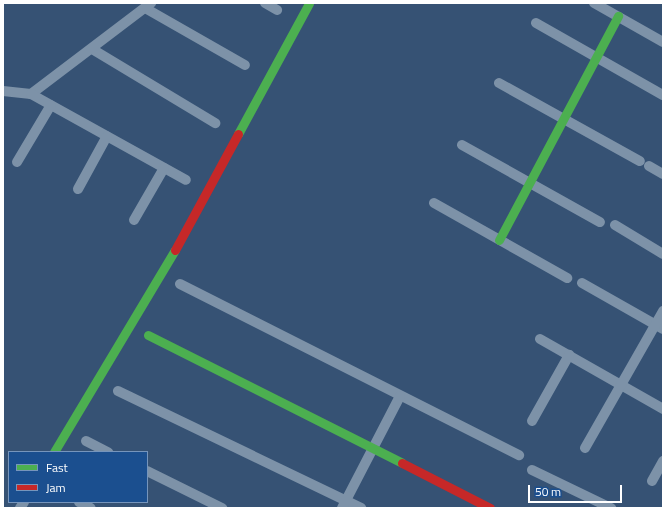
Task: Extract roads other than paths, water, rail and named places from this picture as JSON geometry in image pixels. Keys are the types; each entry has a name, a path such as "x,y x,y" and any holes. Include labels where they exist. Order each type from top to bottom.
{"street":[{"path":"265,3 277,10"},
{"path":"55,451 182,239 309,3"},
{"path":"594,3 663,42"},
{"path":"31,94 148,5 245,65"},
{"path":"499,240 618,16"},
{"path":"536,23 663,95"},
{"path":"92,49 215,123"},
{"path":"499,83 640,161"},
{"path":"3,91 31,94 186,180"},
{"path":"18,162 51,105"},
{"path":"78,189 107,136"},
{"path":"462,145 600,222"},
{"path":"649,166 663,174"},
{"path":"134,220 164,168"},
{"path":"434,204 568,278"},
{"path":"615,225 663,254"},
{"path":"582,283 659,327"},
{"path":"180,284 519,455"},
{"path":"585,448 621,385 659,327 663,311"},
{"path":"148,335 374,447 490,508"},
{"path":"540,339 663,409"},
{"path":"532,421 569,355"},
{"path":"118,391 344,504 361,508"},
{"path":"344,504 400,396"},
{"path":"86,441 106,451"},
{"path":"652,481 663,461"},
{"path":"532,470 608,508"},
{"path":"148,471 222,508"},
{"path":"81,503 91,508"}]}
